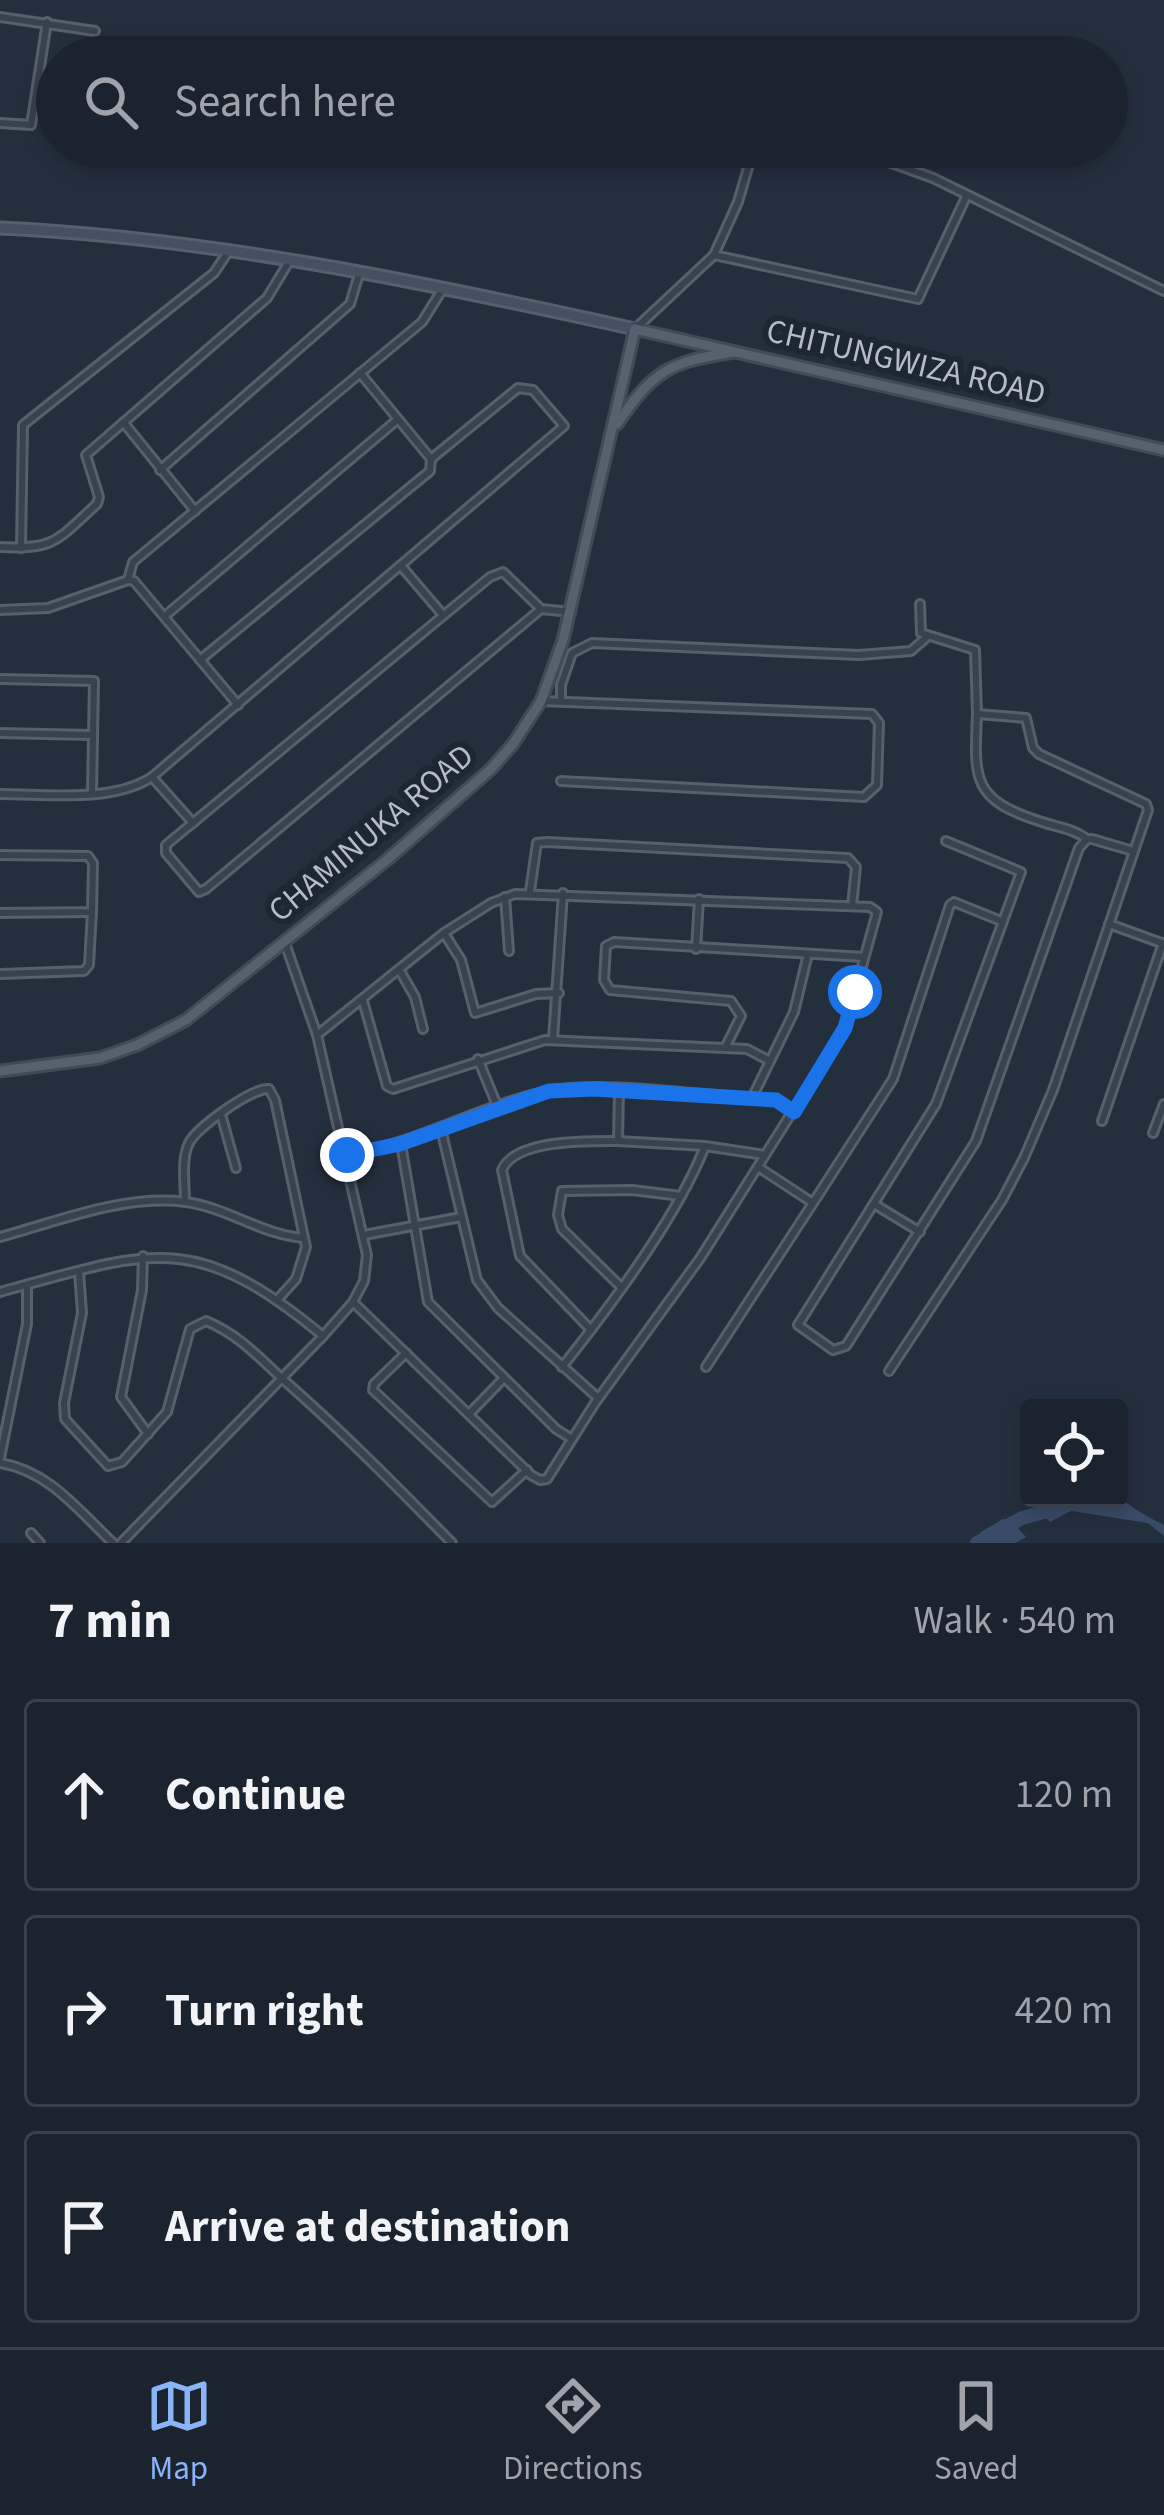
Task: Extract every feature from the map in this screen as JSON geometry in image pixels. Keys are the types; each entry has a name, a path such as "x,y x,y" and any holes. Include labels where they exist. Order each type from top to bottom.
{"main road":[{"path":"0,228 360,271 635,329"},
{"name":"CHITUNGWIZA ROAD","path":"635,329 1164,450"},
{"name":"CHAMINUKA ROAD","path":"0,1071 76,1063 137,1046 209,1004 491,769 542,701 571,612 635,329"},
{"path":"614,429 645,384 659,374 690,359 741,351"}],"street":[{"path":"0,16 95,31"},
{"path":"45,36 47,22"},
{"path":"0,123 31,125 36,93"},
{"path":"635,329 714,255 748,168"},
{"path":"905,168 1164,291"},
{"path":"714,255 918,298 967,197"},
{"path":"21,548 23,425 214,273 229,252"},
{"path":"0,547 41,548 55,542 98,502 85,458 267,298 290,260"},
{"path":"160,470 350,304 360,271"},
{"path":"128,580 133,562 422,322 444,287"},
{"path":"200,660 430,471 431,459 361,374"},
{"path":"0,794 92,793 139,785 152,777 564,426 533,390 518,388 431,459"},
{"path":"165,616 398,420"},
{"path":"124,423 195,511"},
{"path":"403,567 442,614"},
{"path":"541,609 221,878 199,892 166,854 166,845 490,577 503,572 541,609 571,612"},
{"path":"0,610 47,608 134,581 238,705"},
{"path":"920,604 921,633 975,650 974,769 982,787 996,802 1133,851"},
{"path":"561,700 572,653 592,643 893,654 911,651 928,636"},
{"path":"0,679 94,681 92,793"},
{"path":"542,701 872,714 879,723 877,785 864,796 561,781"},
{"path":"889,1371 1002,1200 1024,1158 1053,1090 1147,815 1146,804 1039,754 1027,718 977,714"},
{"path":"0,734 91,736"},
{"path":"152,777 193,823"},
{"path":"946,842 1021,872 936,1104 797,1325 833,1350 846,1346 976,1141 1079,848 1087,838"},
{"path":"530,891 533,852 537,843 547,842 848,858 856,867 852,906"},
{"path":"0,856 88,856 93,863 89,965 84,971 0,974"},
{"path":"317,1035 444,933 505,896 530,891 870,907 877,912 845,1028 700,1257 547,1479 536,1479 526,1470 353,1302"},
{"path":"553,1039 562,893"},
{"path":"505,896 509,950"},
{"path":"696,949 699,899"},
{"path":"706,1367 893,1079 950,905 954,902 1002,922"},
{"path":"0,913 92,912"},
{"path":"1102,1120 1164,943 1109,924"},
{"path":"444,933 461,960 475,1013 536,994 559,994"},
{"path":"27,1285 27,1324 0,1461 35,1472 117,1543 323,1336 353,1302 368,1270 347,1155 317,1035 285,943"},
{"path":"724,1048 741,1016 731,1001 610,990 604,980 605,949 610,944 865,957"},
{"path":"752,1098 794,1012 808,954"},
{"path":"400,971 415,997 423,1029"},
{"path":"363,1000 391,1089 553,1039 747,1049 768,1060"},
{"path":"478,1059 498,1108"},
{"path":"185,1202 185,1157 190,1141 260,1087 274,1094 304,1238 304,1263 278,1299"},
{"path":"347,1155 400,1144 549,1091 620,1090 776,1100 794,1112"},
{"path":"618,1142 620,1090"},
{"path":"1153,1133 1164,1104"},
{"path":"221,1114 236,1168"},
{"path":"441,1129 481,1287 598,1399"},
{"path":"591,1330 520,1256 502,1170 506,1161 553,1144 618,1142 705,1146 765,1155"},
{"path":"400,1144 428,1302 556,1429 572,1439"},
{"path":"562,1367 681,1196 705,1146"},
{"path":"758,1167 813,1203"},
{"path":"621,1287 562,1229 560,1195 567,1190 594,1189 681,1196"},
{"path":"0,1237 119,1204 185,1202 285,1237 304,1238"},
{"path":"874,1204 920,1232"},
{"path":"364,1235 461,1217"},
{"path":"0,1292 143,1256 201,1262 278,1299 323,1336"},
{"path":"143,1256 142,1291 121,1397 148,1434"},
{"path":"79,1270 83,1303 64,1403 66,1424 113,1467 148,1434 172,1401 190,1329 206,1321 237,1337 328,1417 452,1543"},
{"path":"406,1353 374,1384 374,1390 492,1502 526,1470"},
{"path":"470,1413 504,1378"},
{"path":"31,1533 40,1543"}],"water":[{"path":"1128,1503 1164,1525 1164,1536 1148,1523 1071,1511 1050,1522 1036,1507 1128,1507"},
{"path":"1003,1519 1011,1520 1026,1537 1015,1543 976,1543 981,1532"}],"waterway":[{"path":"977,1543 1022,1518 1054,1509"}],"route":[{"path":"347,1155 400,1144 530,1096 568,1088 776,1100 794,1112 845,1028 855,992"}]}
